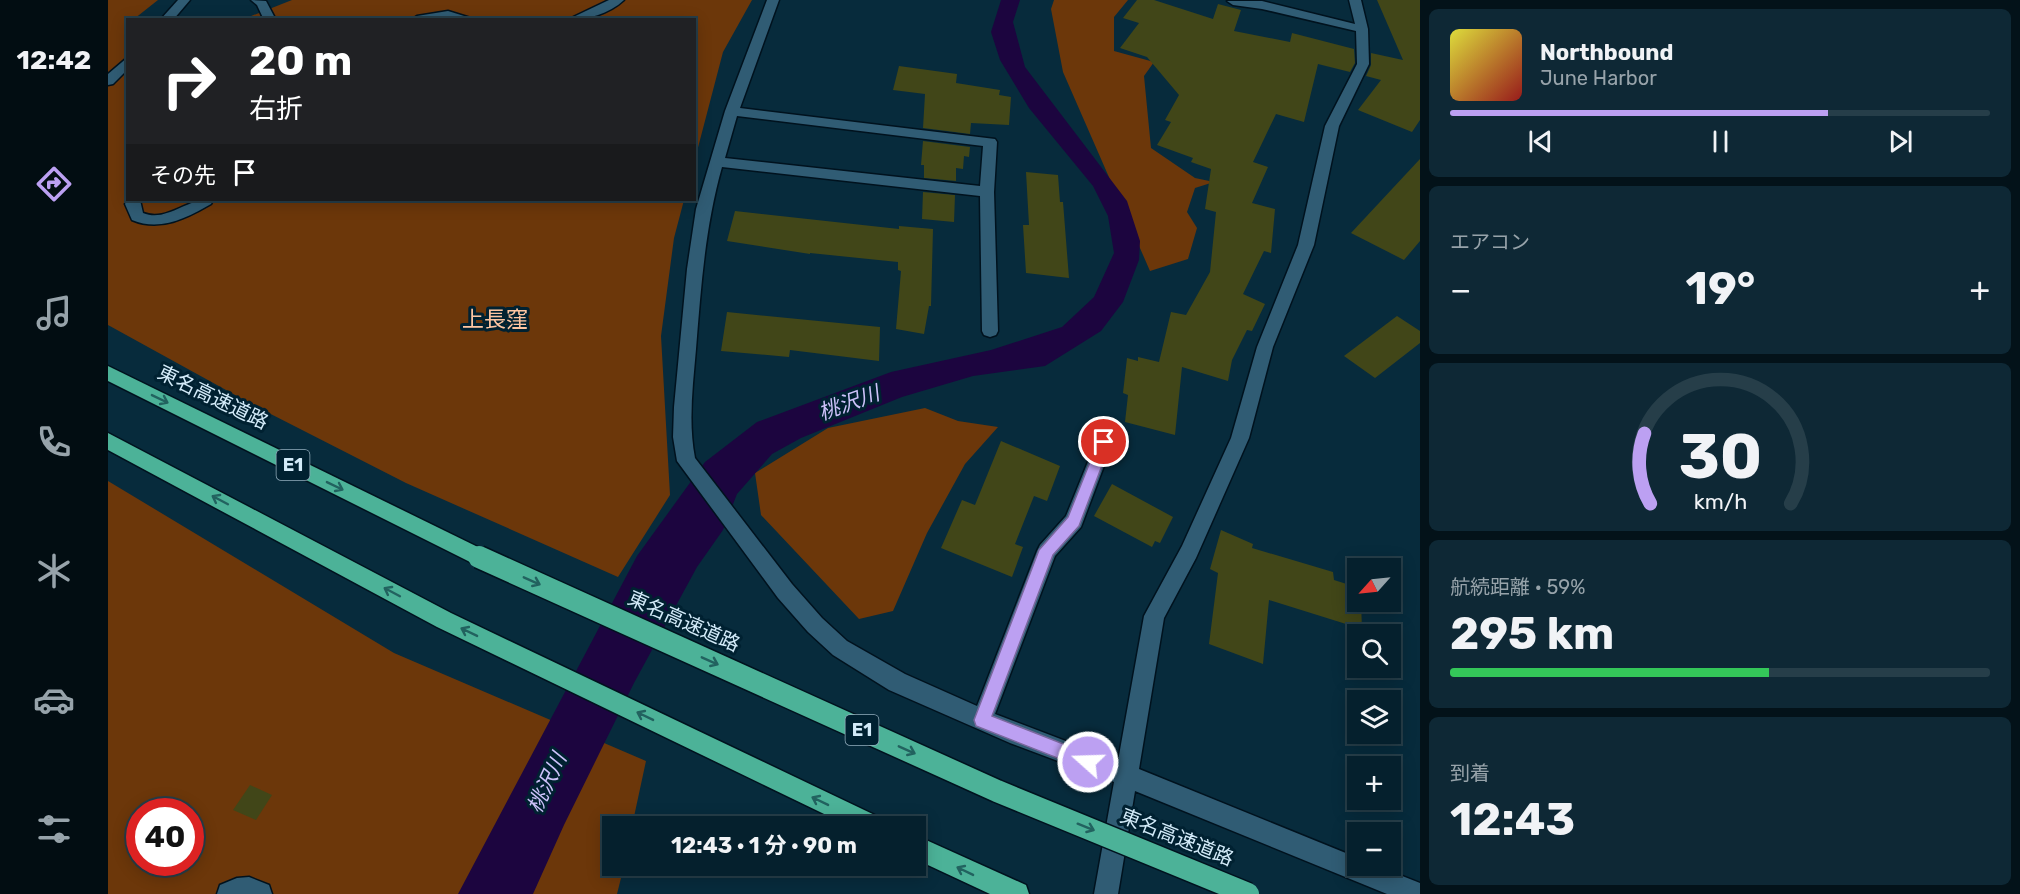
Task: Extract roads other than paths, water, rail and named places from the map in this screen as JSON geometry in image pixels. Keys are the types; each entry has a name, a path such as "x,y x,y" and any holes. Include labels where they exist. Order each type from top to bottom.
{"highway":[{"name":"東名高速道路","path":"108,373 479,557 996,791 1248,894"},
{"path":"108,441 444,620 852,816"},
{"path":"926,852 1017,894"}],"street":[{"path":"168,18 184,0"},
{"path":"256,0 262,3 269,18"},
{"path":"578,18 618,0"},
{"path":"773,0 732,111 703,209 695,268 683,407 682,437 686,461 785,591 815,625 840,648 897,682 982,720 1127,776 1417,894"},
{"path":"1106,894 1154,616 1189,552 1240,438 1265,347 1306,245 1332,126 1363,64 1362,29 1355,0"},
{"path":"1233,1 1252,2 1362,29"},
{"path":"429,18 447,15 461,18"},
{"path":"108,81 126,63"},
{"path":"732,111 990,142 987,192 990,331"},
{"path":"718,162 987,192"},
{"path":"133,201 137,216 148,221 178,214 204,201"},
{"path":"982,720 1047,550 1074,521 1104,442"},
{"path":"229,894 236,890 252,889 260,894"}],"water":[{"name":"桃沢川","path":"1001,0 1020,0 1013,22 1025,67 1127,201 1140,241 1139,260 1123,302 1101,331 1045,366 973,376 902,397 801,438 772,454 737,494 723,530 697,567 634,683 564,825 533,894 458,894 637,556 705,462 757,422 891,372 991,350 1062,327 1094,297 1114,253 1108,216 1093,186 1029,108 1000,60 991,32"}],"district":[{"name":"上長窪","path":"495,319"}]}
